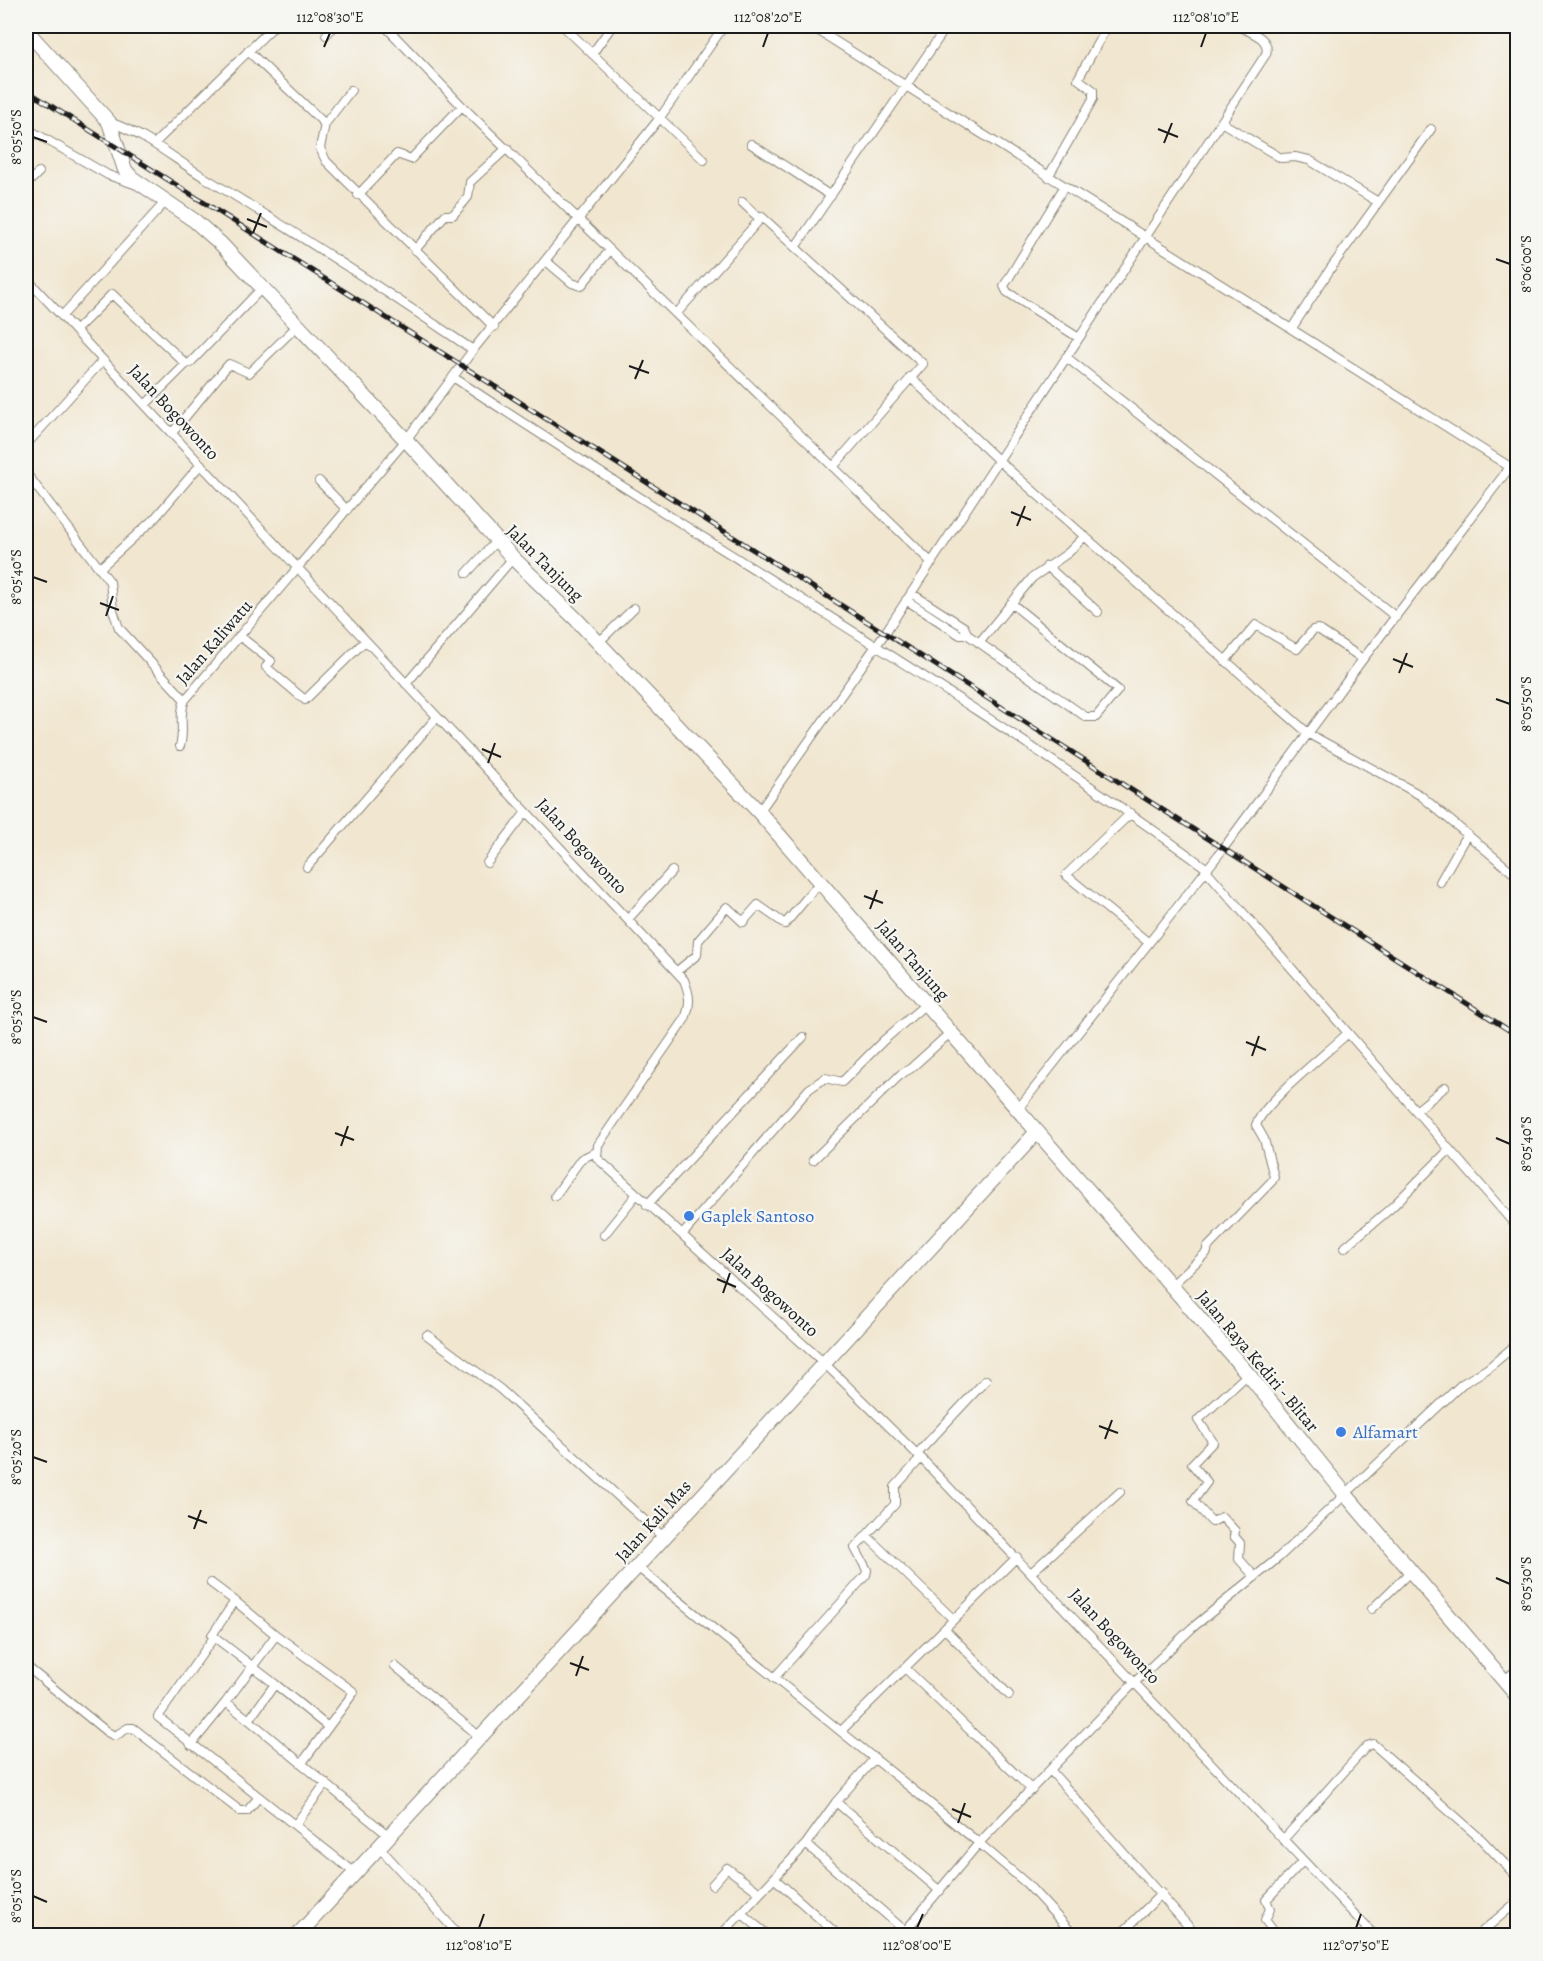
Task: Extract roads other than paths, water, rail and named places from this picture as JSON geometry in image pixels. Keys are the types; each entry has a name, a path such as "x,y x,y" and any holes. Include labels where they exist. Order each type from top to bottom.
{"main road":[{"name":"Jalan Tanjung","path":"26,30 109,122 124,170 140,185 206,230 298,325 513,558 598,643 759,812 1037,1132"},
{"name":"Jalan Raya Kediri - Blitar","path":"1037,1132 1248,1374 1346,1496 1518,1697"},
{"name":"Jalan Kali Mas","path":"297,1935 1037,1132"}],"street":[{"path":"154,144 274,26"},
{"path":"326,34 334,26"},
{"path":"385,26 462,106 932,563"},
{"path":"563,26 704,160"},
{"path":"592,54 612,26"},
{"path":"298,569 406,440 473,351 659,119 724,26"},
{"path":"796,246 904,85 947,26"},
{"path":"1048,177 1094,99 1093,90 1078,79 1107,26"},
{"path":"759,812 932,563 1267,50 1265,41 1238,26"},
{"path":"817,27 1048,177 1514,469 1396,616 1309,735 1018,1109"},
{"path":"248,51 325,124"},
{"path":"351,90 325,124 321,154 358,195 494,327"},
{"path":"358,195 398,154 411,159 462,106"},
{"path":"109,122 142,135 473,351"},
{"path":"1221,123 1281,158 1295,156 1309,160 1378,202"},
{"path":"26,128 108,175 140,185"},
{"path":"1292,328 1431,129"},
{"path":"751,144 831,196"},
{"path":"415,250 446,215 453,215 468,197 470,182 507,148"},
{"path":"26,185 39,172"},
{"path":"1064,187 1004,286 1007,292 1079,338"},
{"path":"62,316 166,201"},
{"path":"742,202 759,218 767,219 924,364 910,377 833,467"},
{"path":"676,313 759,218"},
{"path":"546,261 572,283 581,286 610,249"},
{"name":"Jalan Bogowonto","path":"26,278 684,980 690,995 690,1006 686,1019 598,1145 597,1158 823,1362 919,1456 1032,1572 1375,1935"},
{"path":"145,405 186,364 190,363 262,288"},
{"path":"76,330 110,294 186,364"},
{"path":"172,434 230,364 249,373 298,325"},
{"path":"1066,357 1396,616"},
{"path":"26,445 103,360"},
{"path":"453,377 545,438 1000,724 1131,813 1206,869 1518,1228"},
{"path":"910,377 998,460 1309,735 1410,789 1518,878"},
{"path":"100,568 155,518 201,464"},
{"path":"26,473 110,582 113,610 119,628 185,700"},
{"path":"319,481 347,510"},
{"path":"979,642 1032,578 1068,553 1085,536"},
{"path":"467,573 497,540"},
{"path":"406,684 513,558"},
{"path":"1047,566 1098,612"},
{"name":"Jalan Kaliwatu","path":"180,746 181,712 185,700 298,569"},
{"path":"909,597 960,634 968,635 979,642 1086,717 1096,717 1118,693 1115,687 1011,603"},
{"path":"598,643 634,608"},
{"path":"1225,661 1256,625 1297,649 1312,630 1318,629 1363,659"},
{"path":"241,637 271,661 266,667 305,700 365,641"},
{"path":"307,867 437,717"},
{"path":"487,863 526,812"},
{"path":"1131,813 1066,874 1149,943"},
{"path":"1440,882 1467,834"},
{"path":"628,920 672,871"},
{"path":"677,971 697,955 698,941 727,907 743,922 758,905 785,924 820,882"},
{"path":"682,1234 809,1089 825,1078 842,1082 884,1040 927,1003"},
{"path":"813,1160 901,1074 910,1069 951,1032"},
{"path":"1171,1286 1207,1252 1207,1248 1272,1181 1274,1177 1264,1139 1256,1125 1262,1114 1287,1087 1348,1033"},
{"path":"647,1205 802,1037"},
{"path":"1416,1112 1445,1088"},
{"path":"1344,1248 1390,1208 1449,1150"},
{"path":"555,1196 582,1159 596,1152"},
{"path":"604,1235 636,1195"},
{"path":"427,1335 500,1389 663,1537"},
{"path":"806,1844 903,1933 979,1844 1136,1682 1192,1628 1255,1577 1346,1496 1462,1384 1487,1369 1518,1343"},
{"path":"1248,1374 1198,1420 1213,1442 1192,1464 1207,1482 1193,1501 1212,1522 1222,1517 1235,1531 1234,1536 1240,1543 1239,1559 1255,1577"},
{"path":"774,1678 866,1575 867,1570 855,1548 896,1504 896,1487 919,1456 986,1380"},
{"path":"1032,1572 1120,1492"},
{"path":"867,1536 953,1619"},
{"path":"841,1731 1017,1557"},
{"path":"636,1566 875,1758 1027,1884 1075,1935"},
{"path":"1372,1609 1411,1571"},
{"path":"211,1583 276,1635 354,1692 302,1763"},
{"path":"235,1601 213,1632 214,1637 157,1714 191,1745 355,1873"},
{"path":"945,1629 1009,1695"},
{"path":"191,1745 276,1635"},
{"path":"214,1637 328,1727"},
{"path":"26,1666 107,1732 115,1736 131,1727 240,1810 247,1811 259,1797"},
{"path":"396,1666 480,1737"},
{"path":"905,1668 1032,1790"},
{"path":"1503,1681 1518,1669"},
{"path":"249,1720 275,1684"},
{"path":"225,1702 389,1836"},
{"path":"1283,1840 1367,1746 1373,1744 1482,1840 1518,1878"},
{"path":"720,1935 806,1844 836,1802 875,1758"},
{"path":"1050,1771 1162,1893 1197,1935"},
{"path":"295,1824 326,1783"},
{"path":"836,1802 940,1891"},
{"path":"379,1847 460,1935"},
{"path":"1277,1935 1265,1920 1270,1909 1266,1900 1303,1861"},
{"path":"712,1885 727,1868 760,1893"},
{"path":"775,1879 839,1935"},
{"path":"1119,1935 1162,1893"},
{"path":"1477,1935 1518,1901"},
{"path":"741,1913 769,1935"}],"railway":[{"path":"26,90 1518,1036"}],"place":[{"name":"Gaplek Santoso","path":"689,1216"},
{"name":"Alfamart","path":"1341,1432"}]}
